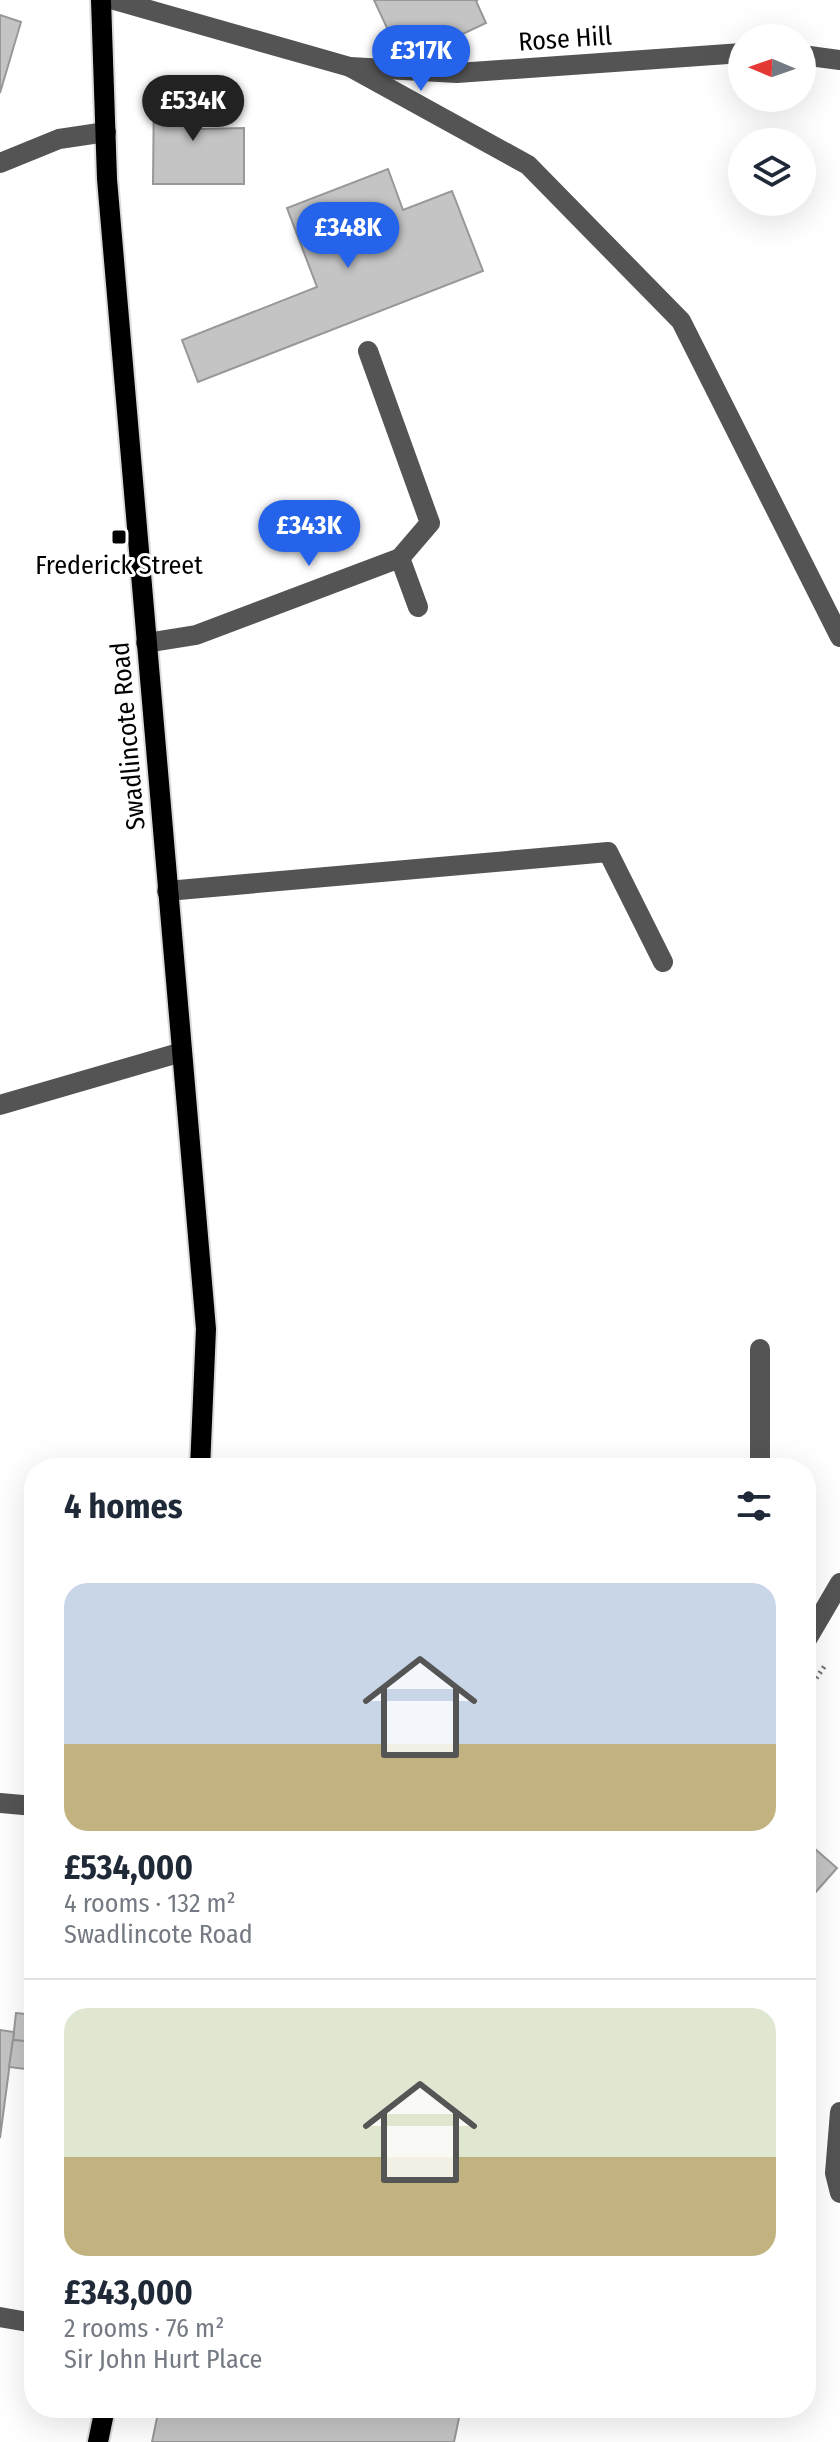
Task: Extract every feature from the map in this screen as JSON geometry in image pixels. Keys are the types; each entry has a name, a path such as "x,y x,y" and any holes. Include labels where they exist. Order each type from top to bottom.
{"main road":[{"name":"Swadlincote Road","path":"101,0 106,132 146,643 206,1329 200,1458"},
{"path":"98,2442 103,2418"}],"street":[{"name":"Rose Hill","path":"114,0 350,67 457,73 728,54"},
{"path":"816,57 840,60"},
{"path":"350,67 528,165 681,321 840,637"},
{"path":"0,163 59,139 106,132"},
{"path":"146,643 196,635 400,558 430,523 368,351"},
{"path":"400,558 418,607"},
{"path":"167,891 608,852 663,962"},
{"path":"0,1105 182,1052"},
{"path":"760,1349 760,1458"},
{"path":"816,1624 840,1583"},
{"path":"0,1803 24,1805"},
{"path":"840,2112 835,2173 840,2193"},
{"path":"0,2317 24,2321"}],"building":[{"path":"374,0 478,0 486,23 431,49 422,30 394,43"},
{"path":"0,15 21,22 0,93"},
{"path":"199,86 200,129 244,128 244,184 153,184 154,87"},
{"path":"388,169 403,210 452,191 483,271 198,382 182,340 317,287 287,208"},
{"path":"816,1850 837,1868 816,1892"},
{"path":"16,2013 24,2014 24,2041 13,2040"},
{"path":"0,2030 14,2032 0,2138"},
{"path":"13,2040 24,2041 24,2069 9,2067"},
{"path":"157,2418 459,2418 454,2442 152,2442"}],"place":[{"name":"Frederick Street","path":"119,537"}]}
